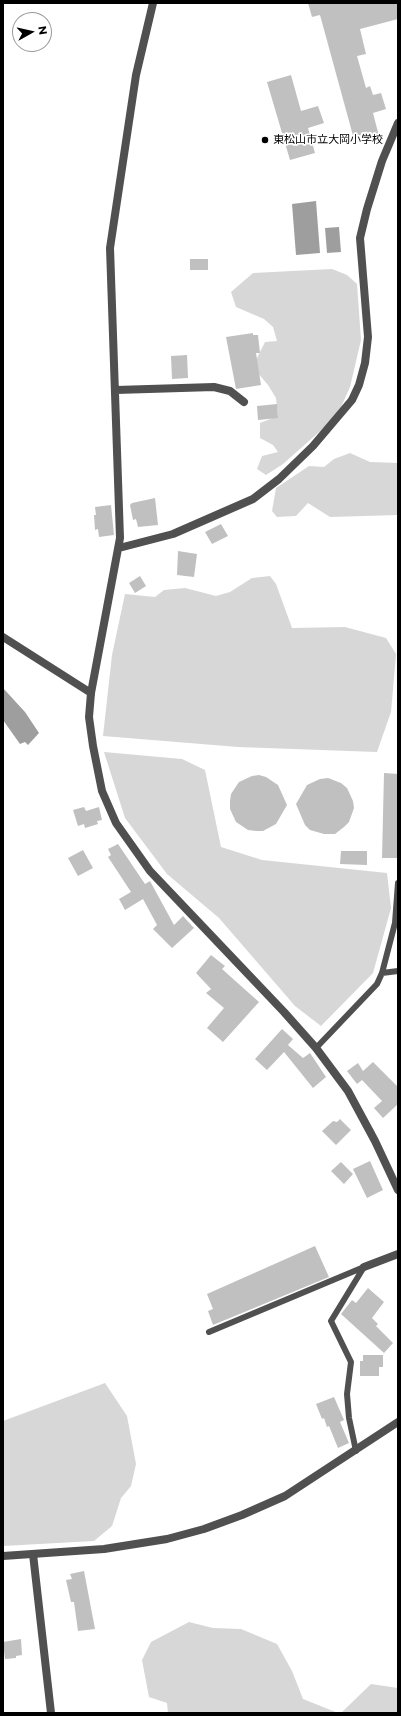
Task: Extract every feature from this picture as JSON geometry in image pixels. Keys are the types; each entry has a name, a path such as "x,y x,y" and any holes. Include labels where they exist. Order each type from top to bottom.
{"street":[{"path":"153,3 136,74 110,248 116,390 119,548 113,567 88,717 94,753 102,791 116,824 150,871 284,1012 316,1048 348,1091 375,1141 398,1190"},
{"path":"119,548 173,534 253,499 279,479 313,446 352,400 359,385 365,363 368,337 360,238 367,209 382,161 398,122"},
{"path":"116,390 214,387 230,391 244,402"},
{"path":"3,637 91,693"},
{"path":"364,1268 398,1254"},
{"path":"3,1556 104,1549 167,1539 204,1529 242,1515 285,1496 356,1451 398,1422"},
{"path":"33,1554 51,1713"}],"lane":[{"path":"316,1048 377,984 382,973 397,923 398,883"},
{"path":"382,973 398,971"},
{"path":"209,1332 364,1268"},
{"path":"356,1451 349,1418 348,1394 351,1362 331,1321 364,1268"}],"shaded area":[{"path":"316,201 320,253 296,255 292,204"},
{"path":"339,227 341,252 327,253 325,228"},
{"path":"332,269 347,275 357,284 361,340 350,387 341,407 327,425 283,464 266,475 257,469 262,456 278,452 273,445 260,438 260,423 278,416 276,398 268,385 257,372 255,362 265,342 277,341 273,327 264,319 236,307 231,292 253,273"},
{"path":"350,453 370,462 398,463 398,515 330,517 308,503 296,516 277,517 272,511 276,488 309,466 324,467 334,459"},
{"path":"270,576 276,584 292,628 345,627 386,638 396,654 391,712 377,752 238,747 103,736 112,655 125,594 155,597 164,590 185,588 216,596 230,592 252,578"},
{"path":"3,688 25,712 39,733 28,745 25,742 20,744 3,720"},
{"path":"104,752 182,759 205,770 221,847 262,860 387,873 391,908 373,973 321,1026 295,1006 219,918 167,874 125,818"},
{"path":"105,1383 127,1416 136,1464 131,1486 121,1498 112,1526 94,1541 3,1546 3,1421"},
{"path":"189,1622 213,1628 241,1629 277,1644 292,1671 303,1699 338,1713 168,1713 167,1703 149,1697 142,1660 151,1642"},
{"path":"371,1684 398,1688 398,1713 341,1713"}],"building":[{"path":"308,3 398,3 398,19 360,29 366,54 357,56 366,88 370,86 373,95 381,93 386,109 373,113 379,136 355,143 320,15 312,17"},
{"path":"291,75 301,111 318,106 324,123 308,128 315,153 290,160 267,82"},
{"path":"190,259 208,259 208,270 190,270"},
{"path":"253,333 253,335 258,335 260,353 256,353 261,385 236,389 226,337"},
{"path":"187,355 188,378 172,379 171,356"},
{"path":"277,404 278,418 258,420 257,406"},
{"path":"155,498 158,525 138,527 136,519 133,520 130,505 132,503"},
{"path":"111,505 114,535 99,537 98,529 95,530 95,507"},
{"path":"221,524 228,536 212,544 205,532"},
{"path":"178,551 197,554 194,577 177,575"},
{"path":"140,576 146,586 135,593 129,583"},
{"path":"384,773 398,774 398,858 382,858"},
{"path":"259,775 266,777 278,785 287,805 276,824 263,831 248,830 236,822 230,809 231,794 239,782 252,776"},
{"path":"328,778 341,783 347,788 353,801 354,808 349,822 335,834 324,834 310,830 305,825 296,804 307,785 320,779"},
{"path":"84,807 86,811 99,807 102,820 97,821 98,824 85,828 84,824 78,826 73,810"},
{"path":"118,844 145,884 150,881 174,925 183,916 194,928 172,948 153,929 157,925 143,899 125,910 119,899 131,892 108,857 111,855 108,849"},
{"path":"83,850 93,868 78,876 68,858"},
{"path":"341,851 367,851 367,865 340,864"},
{"path":"211,955 225,966 222,969 259,1002 223,1042 207,1028 224,1008 206,993 211,989 196,973"},
{"path":"282,1029 293,1039 288,1045 303,1058 310,1053 326,1077 313,1088 284,1052 267,1070 255,1059"},
{"path":"373,1062 398,1087 398,1104 383,1118 374,1108 382,1101 362,1080 357,1084 347,1071 358,1063 363,1071"},
{"path":"340,1119 351,1130 336,1145 322,1131 333,1121 337,1122"},
{"path":"370,1161 383,1190 367,1198 353,1169"},
{"path":"341,1162 353,1174 344,1184 331,1171"},
{"path":"315,1246 329,1277 213,1325 208,1311 213,1309 207,1294"},
{"path":"368,1288 384,1302 372,1318 378,1324 376,1326 393,1343 384,1353 341,1314 352,1300 356,1303"},
{"path":"363,1355 383,1355 383,1367 379,1367 379,1376 360,1376 360,1361 363,1361"},
{"path":"334,1397 344,1420 340,1422 349,1443 338,1448 329,1426 327,1427 324,1418 322,1419 316,1404"},
{"path":"84,1571 95,1629 78,1631 74,1602 71,1602 66,1580 72,1579 70,1574"},
{"path":"21,1639 22,1655 16,1656 16,1658 5,1659 3,1642"}],"place":[{"name":"東松山市立大岡小学校","path":"265,140"}]}
